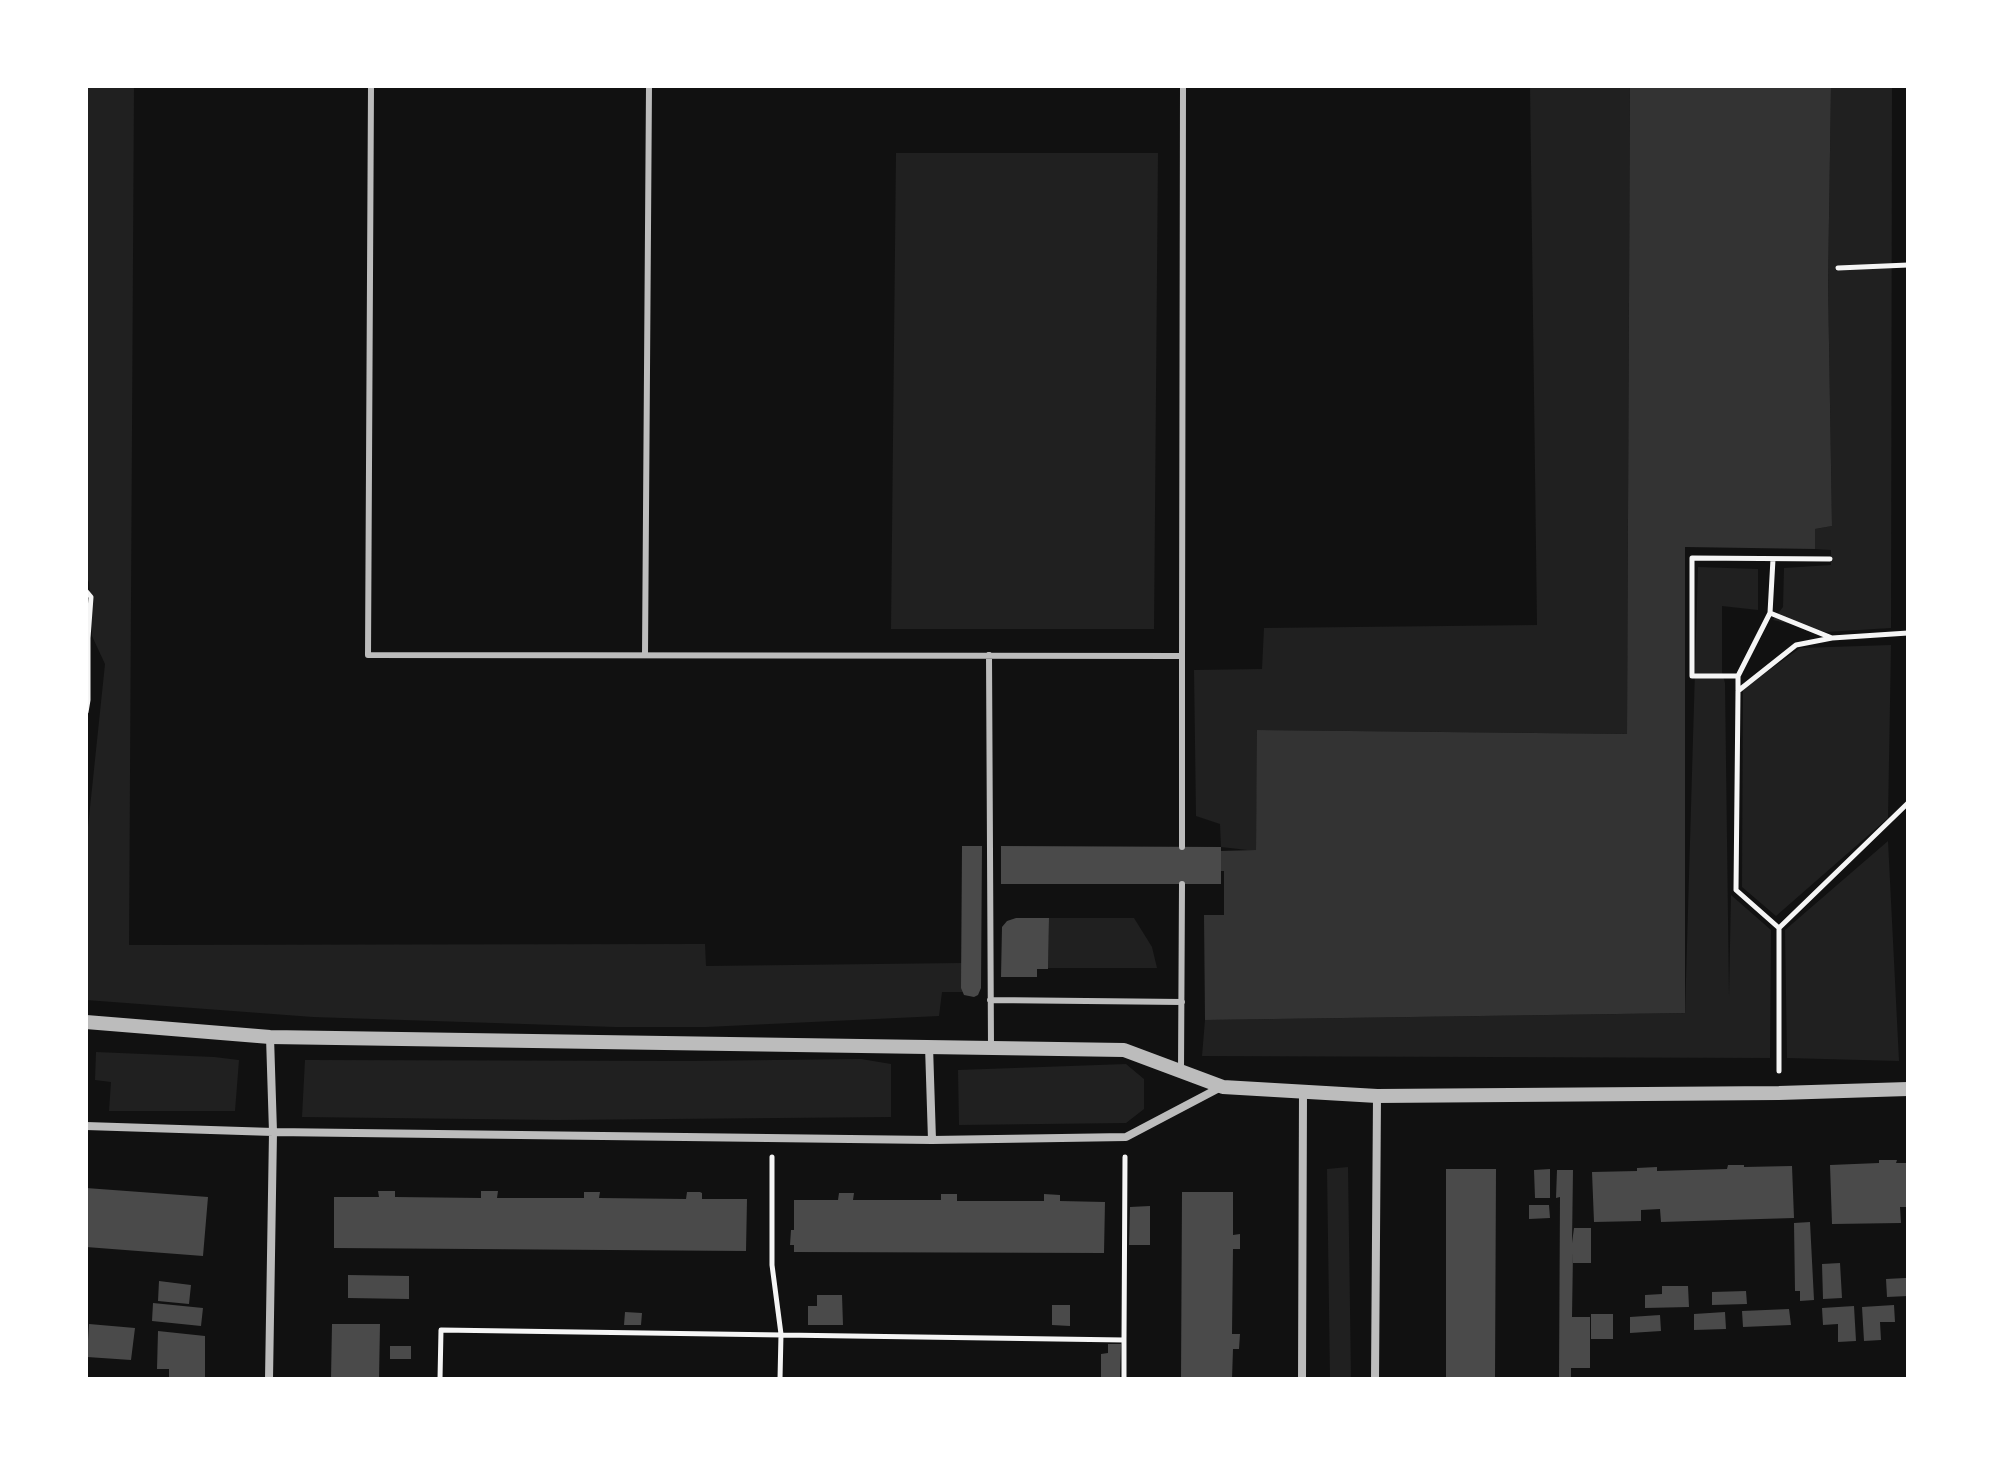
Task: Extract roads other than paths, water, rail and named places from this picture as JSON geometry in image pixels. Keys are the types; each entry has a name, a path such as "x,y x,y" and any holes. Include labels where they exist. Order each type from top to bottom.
{"street":[{"path":"86,1022 270,1037 1124,1050 1223,1087 1377,1096 1908,1089"},
{"path":"269,1379 273,1132 270,1037"},
{"path":"929,1046 932,1140"},
{"path":"86,1126 273,1132 932,1140 1125,1137 1223,1087"},
{"path":"1302,1379 1303,1092"},
{"path":"1375,1379 1377,1096"}],"lane":[{"path":"371,86 368,655 1182,656"},
{"path":"645,654 649,86"},
{"path":"1182,847 1183,86"},
{"path":"989,655 991,1047"},
{"path":"1181,1071 1182,884"},
{"path":"990,1000 1182,1002"}]}
